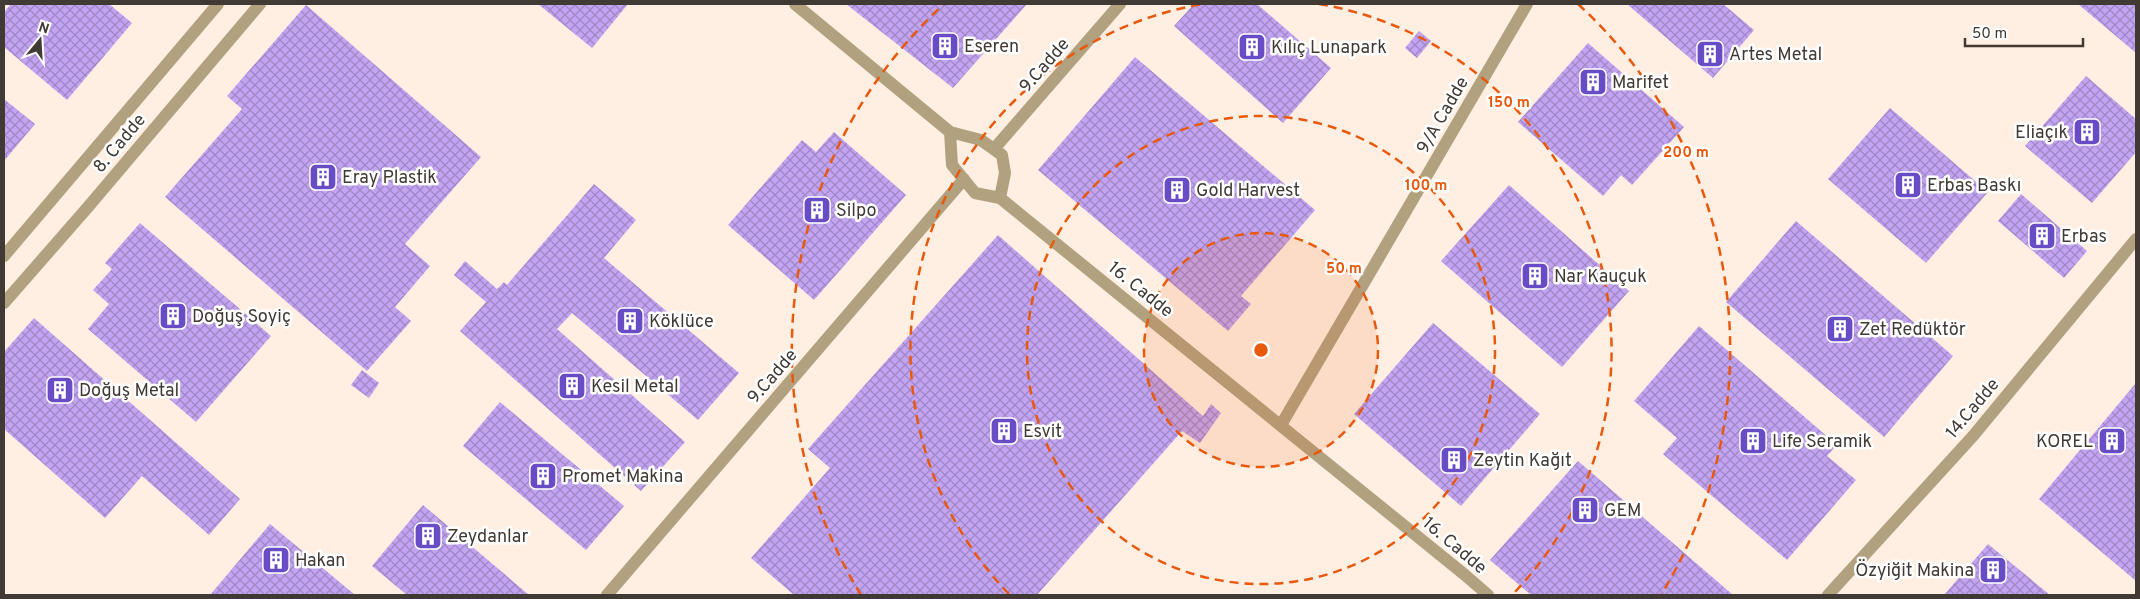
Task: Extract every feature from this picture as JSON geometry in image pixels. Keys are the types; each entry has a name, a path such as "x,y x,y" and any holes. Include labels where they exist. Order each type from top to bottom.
{"street":[{"name":"8. Cadde","path":"4,256 218,4"},
{"name":"8. Cadde","path":"4,304 260,4"},
{"path":"795,4 950,132 981,140 1002,155 1005,173 1000,198"},
{"name":"9.Cadde","path":"994,150 1120,4"},
{"name":"9/A Cadde","path":"1281,425 1527,4"},
{"name":"16. Cadde","path":"950,132 952,165 975,193 1000,198 1488,595"},
{"name":"9.Cadde","path":"607,595 964,179"},
{"name":"14.Cadde","path":"1828,595 1973,436 2136,239"}],"building":[{"path":"11,4 109,4 132,23 67,100 4,47 4,12"},
{"path":"538,4 628,4 592,48"},
{"name":"Eseren","path":"846,4 1027,4 953,88"},
{"name":"Kılıç Lunapark","path":"1194,4 1257,4 1331,68 1283,123 1174,26"},
{"name":"Artes Metal","path":"1627,4 1723,4 1754,30 1713,78"},
{"path":"2078,4 2136,4 2136,53"},
{"name":"Eray Plastik","path":"306,5 481,157 405,244 430,266 395,307 411,321 367,371 165,197 242,109 227,96"},
{"path":"1419,31 1431,41 1417,58 1405,48"},
{"name":"Marifet","path":"1588,43 1684,127 1632,185 1621,175 1603,196 1518,122"},
{"name":"Gold Harvest","path":"1135,57 1315,210 1241,296 1251,304 1228,331 1038,170"},
{"name":"Eliaçık","path":"2086,76 2136,119 2136,152 2092,203 2025,146"},
{"path":"4,99 35,124 4,161"},
{"name":"Erbas Baskı","path":"1890,108 1988,192 1926,263 1828,179"},
{"name":"Silpo","path":"834,132 906,195 814,300 728,225 802,140 816,152"},
{"path":"594,184 636,220 604,258 739,373 698,420 572,313 557,329 685,442 641,491 460,331 486,302 454,275 465,261 497,289 504,282 507,285"},
{"name":"Nar Kauçuk","path":"1509,185 1629,291 1562,367 1441,261"},
{"name":"Erbas","path":"2021,194 2087,251 2064,278 1998,221"},
{"name":"Zet Redüktör","path":"1796,221 1953,356 1884,437 1726,302"},
{"name":"Doğuş Soyiç","path":"140,223 271,336 196,422 88,329 109,304 93,290 112,269 105,263"},
{"name":"Esvit","path":"998,235 1203,416 1211,404 1221,413 1200,443 1182,431 1037,595 794,595 751,558 830,468 808,449"},
{"name":"Doğuş Metal","path":"34,318 240,499 209,535 142,476 105,518 4,429 4,352"},
{"name":"Zeytin Kağıt","path":"1433,323 1540,414 1461,506 1354,414"},
{"name":"Life Seramik","path":"1699,326 1837,445 1827,456 1856,480 1787,560 1663,454 1677,438 1634,401"},
{"path":"362,370 379,383 369,398 351,385"},
{"name":"KOREL","path":"2136,383 2136,581 2039,499"},
{"name":"Promet Makina","path":"500,402 624,506 586,550 463,446"},
{"name":"GEM","path":"1578,461 1733,595 1531,595 1490,560"},
{"name":"Zeydanlar","path":"423,505 529,595 407,595 372,566"},
{"name":"Hakan","path":"270,524 355,595 210,595"},
{"name":"Özyiğit Makina","path":"1988,544 2050,595 1944,595"}],"place":[{"name":"Eseren","path":"945,46"},
{"name":"Kılıç Lunapark","path":"1252,47"},
{"name":"Artes Metal","path":"1710,54"},
{"name":"Marifet","path":"1593,82"},
{"name":"Eliaçık","path":"2087,132"},
{"name":"Eray Plastik","path":"323,177"},
{"name":"Erbas Baskı","path":"1908,185"},
{"name":"Gold Harvest","path":"1177,190"},
{"name":"Silpo","path":"817,210"},
{"name":"Erbas","path":"2042,236"},
{"name":"Nar Kauçuk","path":"1535,276"},
{"name":"Doğuş Soyiç","path":"173,316"},
{"name":"Köklüce","path":"630,321"},
{"name":"Zet Redüktör","path":"1840,329"},
{"name":"Kesil Metal","path":"572,386"},
{"name":"Doğuş Metal","path":"60,390"},
{"name":"Esvit","path":"1004,431"},
{"name":"Life Seramik","path":"1753,441"},
{"name":"KOREL","path":"2112,441"},
{"name":"Zeytin Kağıt","path":"1454,460"},
{"name":"Promet Makina","path":"543,476"},
{"name":"GEM","path":"1585,510"},
{"name":"Zeydanlar","path":"428,536"},
{"name":"Hakan","path":"276,560"},
{"name":"Özyiğit Makina","path":"1993,570"}]}
